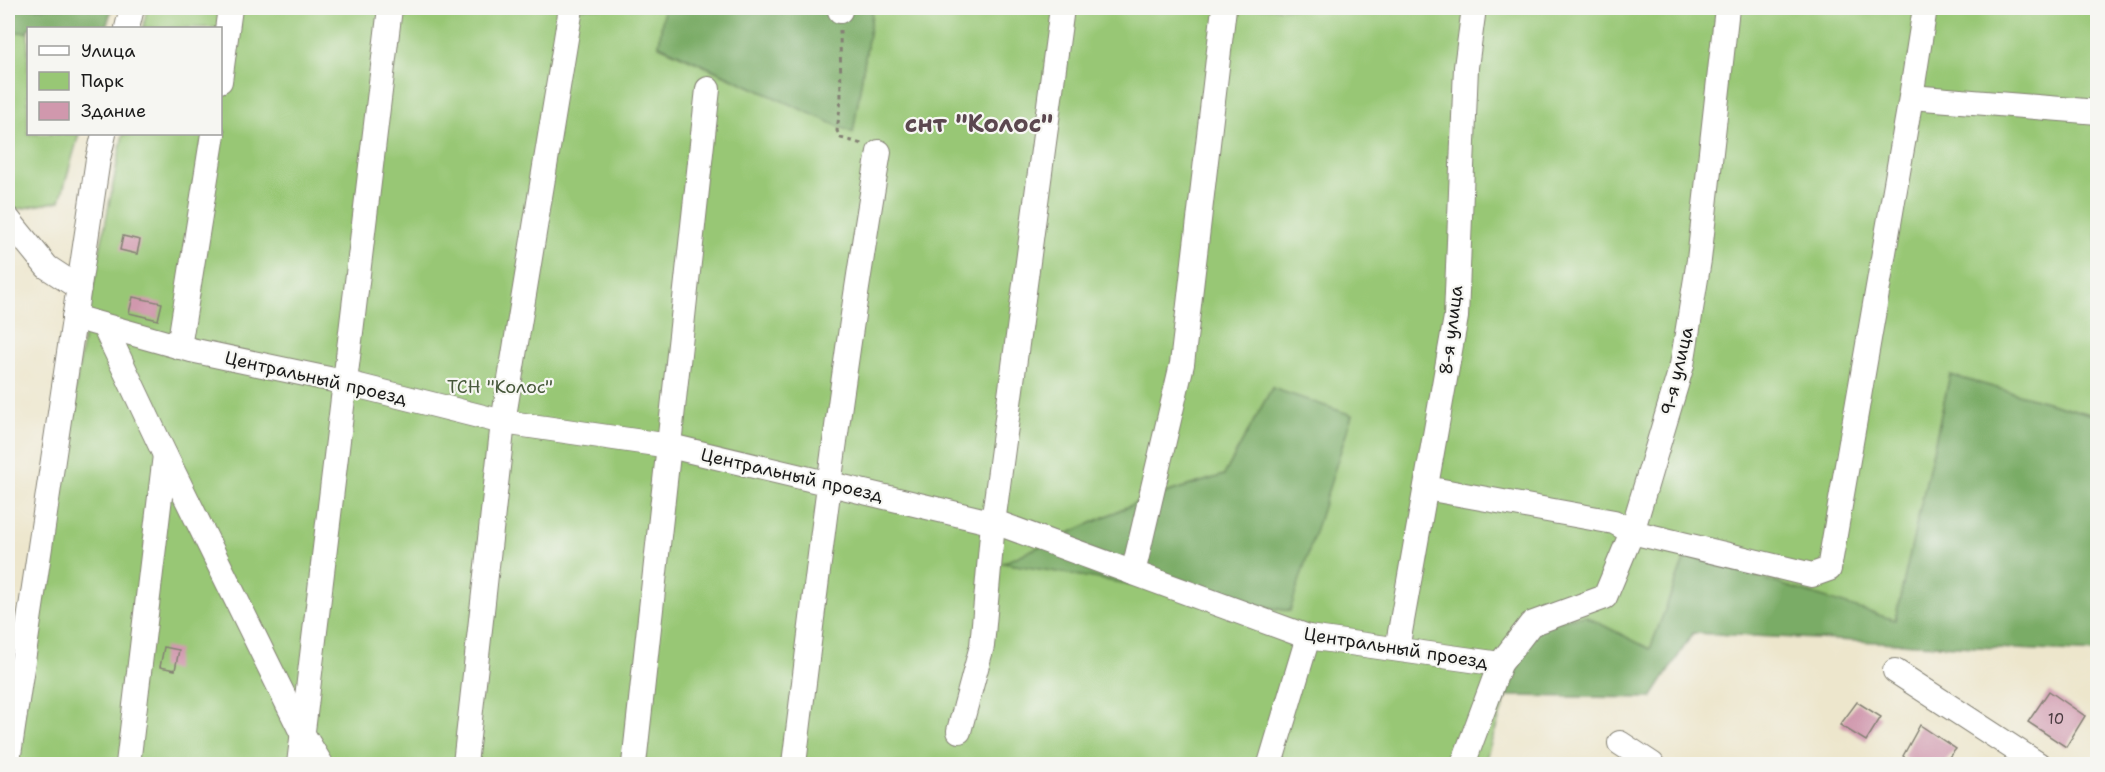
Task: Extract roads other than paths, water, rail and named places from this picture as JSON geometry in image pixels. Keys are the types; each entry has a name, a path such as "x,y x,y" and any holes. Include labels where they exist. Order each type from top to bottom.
{"street":[{"path":"127,27 132,8"},
{"path":"222,66 230,8"},
{"path":"298,765 390,8"},
{"path":"465,765 503,422 571,8"},
{"path":"959,731 982,646 993,523 1062,8"},
{"path":"1133,573 1182,364 1224,8"},
{"name":"8-я улица","path":"1397,650 1456,317 1466,67 1474,8"},
{"name":"9-я улица","path":"1463,765 1500,664 1531,624 1605,597 1632,532 1682,365 1699,260 1727,8"},
{"path":"1426,488 1614,522 1632,532 1812,575 1829,568 1925,8"},
{"path":"634,765 708,89"},
{"path":"1911,97 2097,112"},
{"path":"8,761 98,159 104,135"},
{"path":"179,347 213,135"},
{"path":"794,765 829,484 861,255 879,152"},
{"path":"8,219 47,267 79,288"},
{"name":"Центральный проезд","path":"74,317 179,347 343,382 503,422 670,446 993,523 1308,637 1500,664"},
{"path":"104,326 165,455 321,765"},
{"path":"128,765 165,455"},
{"path":"1270,765 1308,637"},
{"path":"1895,671 2038,765"},
{"path":"1620,743 1652,765"}],"district":[{"name":"снт \"Колос\"","path":"979,124"}],"park label":[{"name":"ТСН \"Колос\"","path":"500,387"}]}
